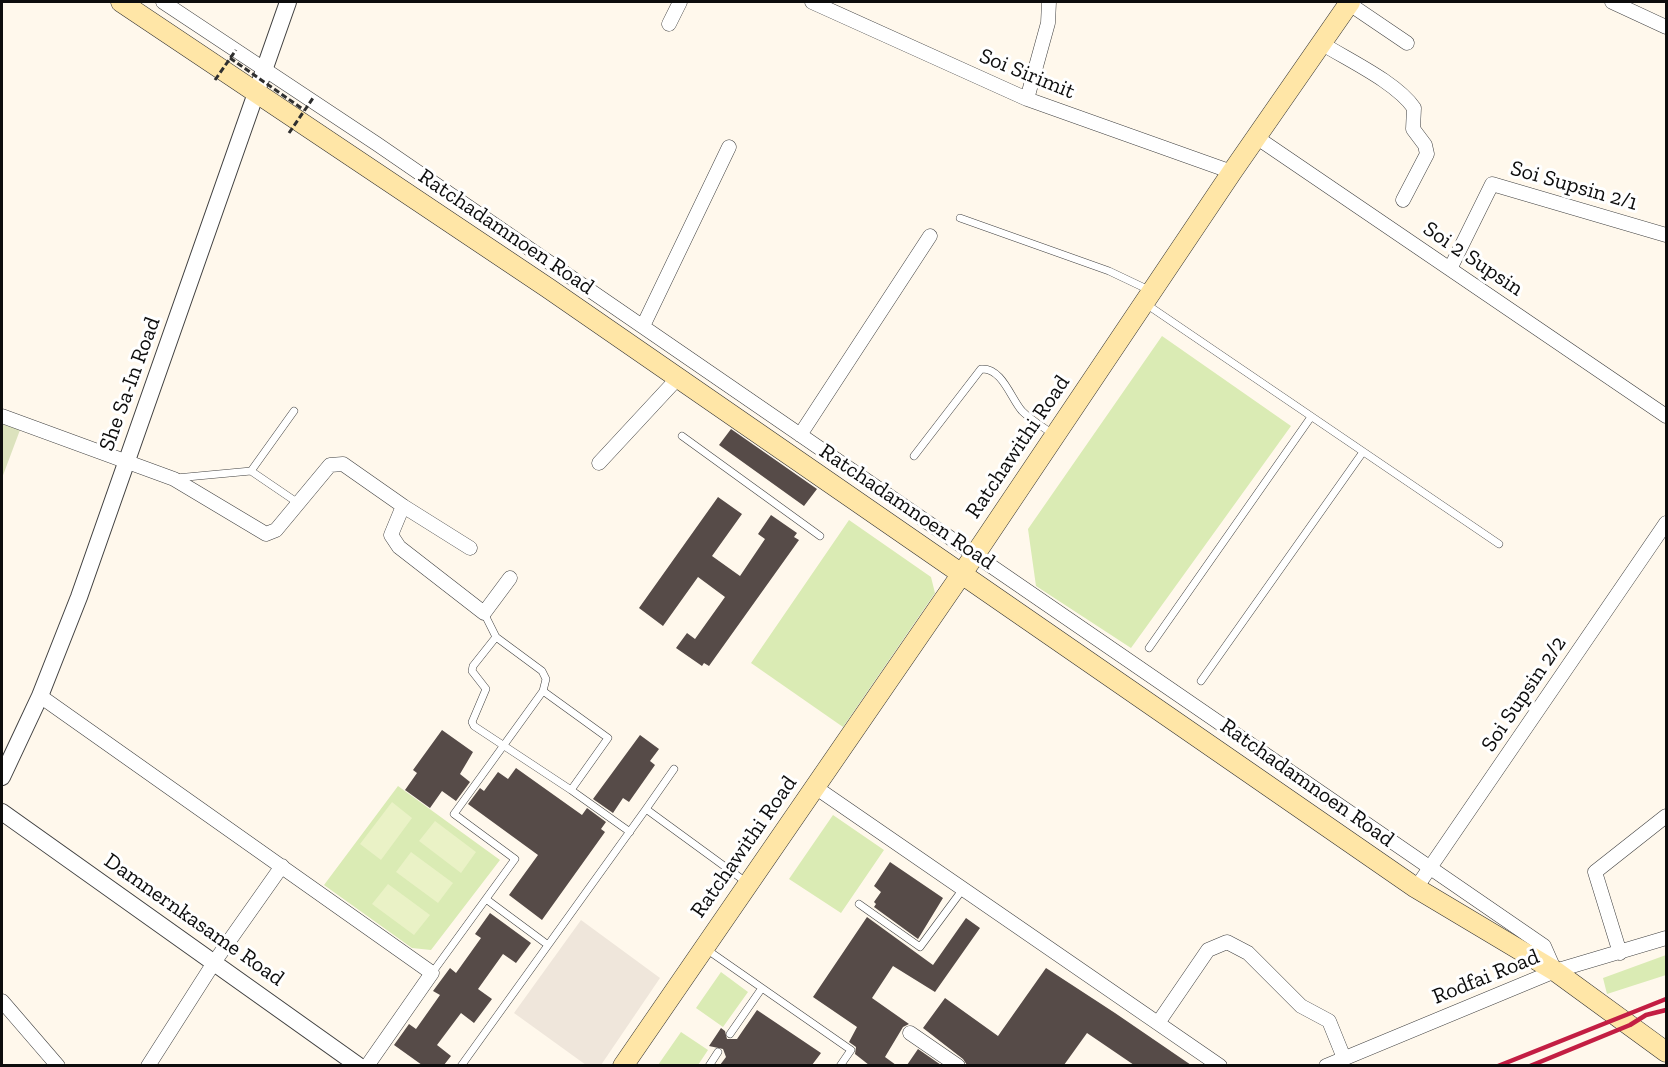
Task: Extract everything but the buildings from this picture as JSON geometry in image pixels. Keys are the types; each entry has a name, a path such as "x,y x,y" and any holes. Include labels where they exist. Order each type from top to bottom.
{"main road":[{"name":"Ratchadamnoen Road","path":"121,2 548,288 676,380 1129,688 1416,888 1556,971 1666,1052"},
{"name":"Ratchawithi Road","path":"629,1061 1349,2"}],"street":[{"path":"163,2 377,144 1544,946 1556,971"},
{"name":"She Sa-In Road","path":"2,777 40,696 79,597 288,2"},
{"path":"669,24 680,2"},
{"name":"Soi Sirimit","path":"812,2 1027,99 1232,172"},
{"path":"1027,99 1048,23 1048,2"},
{"path":"1349,2 1407,43"},
{"path":"1612,2 1666,27"},
{"path":"1321,43 1381,80 1405,98 1414,108 1413,129 1425,145 1427,154 1403,200"},
{"name":"Soi 2 Supsin","path":"1256,137 1666,416"},
{"path":"362,164 377,144"},
{"path":"643,326 729,147"},
{"name":"Soi Supsin 2/1","path":"1450,269 1492,184 1666,235"},
{"path":"800,435 930,237"},
{"path":"548,288 561,271"},
{"path":"599,463 676,380"},
{"path":"2,416 127,459 172,478 266,534 276,530 325,470 335,463 343,464 403,506 471,548"},
{"path":"800,464 814,445"},
{"path":"403,506 392,528 393,541 484,614 510,578"},
{"name":"Soi Supsin 2/2","path":"1416,888 1666,523"},
{"path":"1129,688 1141,670"},
{"path":"40,696 432,973 367,1065"},
{"path":"815,787 1220,1065"},
{"name":"Damnernkasame Road","path":"2,812 359,1065"},
{"path":"1620,953 1595,872 1666,816"},
{"path":"148,1065 215,961 282,866"},
{"name":"Rodfai Road","path":"1326,1065 1556,971 1666,938"},
{"path":"1158,1023 1189,974 1208,950 1227,942 1248,953 1302,1006 1329,1021 1344,1058"},
{"path":"2,1000 57,1065"},
{"path":"910,1033 958,1065"}],"lane":[{"path":"960,218 1109,271 1311,417 1498,544"},
{"path":"914,456 981,369 993,372 1010,391 1023,412 1055,436"},
{"path":"251,471 294,411"},
{"path":"1149,648 1311,417"},
{"path":"682,436 820,536"},
{"path":"1201,681 1363,452"},
{"path":"172,478 251,471 298,503"},
{"path":"432,973 515,859 454,814 543,691 546,679 542,671 496,637 484,614"},
{"path":"496,637 473,666 472,671 486,688 472,722 503,746 630,832"},
{"path":"543,691 608,738 571,790"},
{"path":"461,1065 674,769"},
{"path":"646,809 748,884"},
{"path":"859,904 920,947 963,889"},
{"path":"486,899 548,945"},
{"path":"704,948 851,1050 840,1065"},
{"path":"730,1034 762,988"},
{"path":"709,1065 718,1052"}],"path":[{"path":"215,80 236,50"},
{"path":"230,58 304,110"},
{"path":"289,133 313,98"}],"green space":[{"path":"1162,336 1291,426 1131,648 1036,586 1028,529"},
{"path":"2,424 20,430 2,478"},
{"path":"849,520 931,577 935,593 843,727 751,663"},
{"path":"398,786 500,860 431,950 412,948 324,885"},
{"path":"392,802 412,818 381,860 360,844"},
{"path":"833,815 884,850 841,913 789,879"},
{"path":"435,821 476,852 461,873 419,841"},
{"path":"411,852 453,883 438,903 396,872"},
{"path":"388,884 430,915 414,935 372,904"},
{"path":"1666,955 1666,975 1607,994 1603,978"},
{"path":"721,972 748,992 723,1027 696,1008"},
{"path":"681,1032 708,1050 698,1065 658,1065"}],"shaded area":[{"path":"581,920 660,978 601,1065 586,1065 514,1013"}],"railway":[{"path":"1498,1066 1666,999"},
{"path":"1530,1066 1630,1025 1646,1015 1666,1010"}]}
